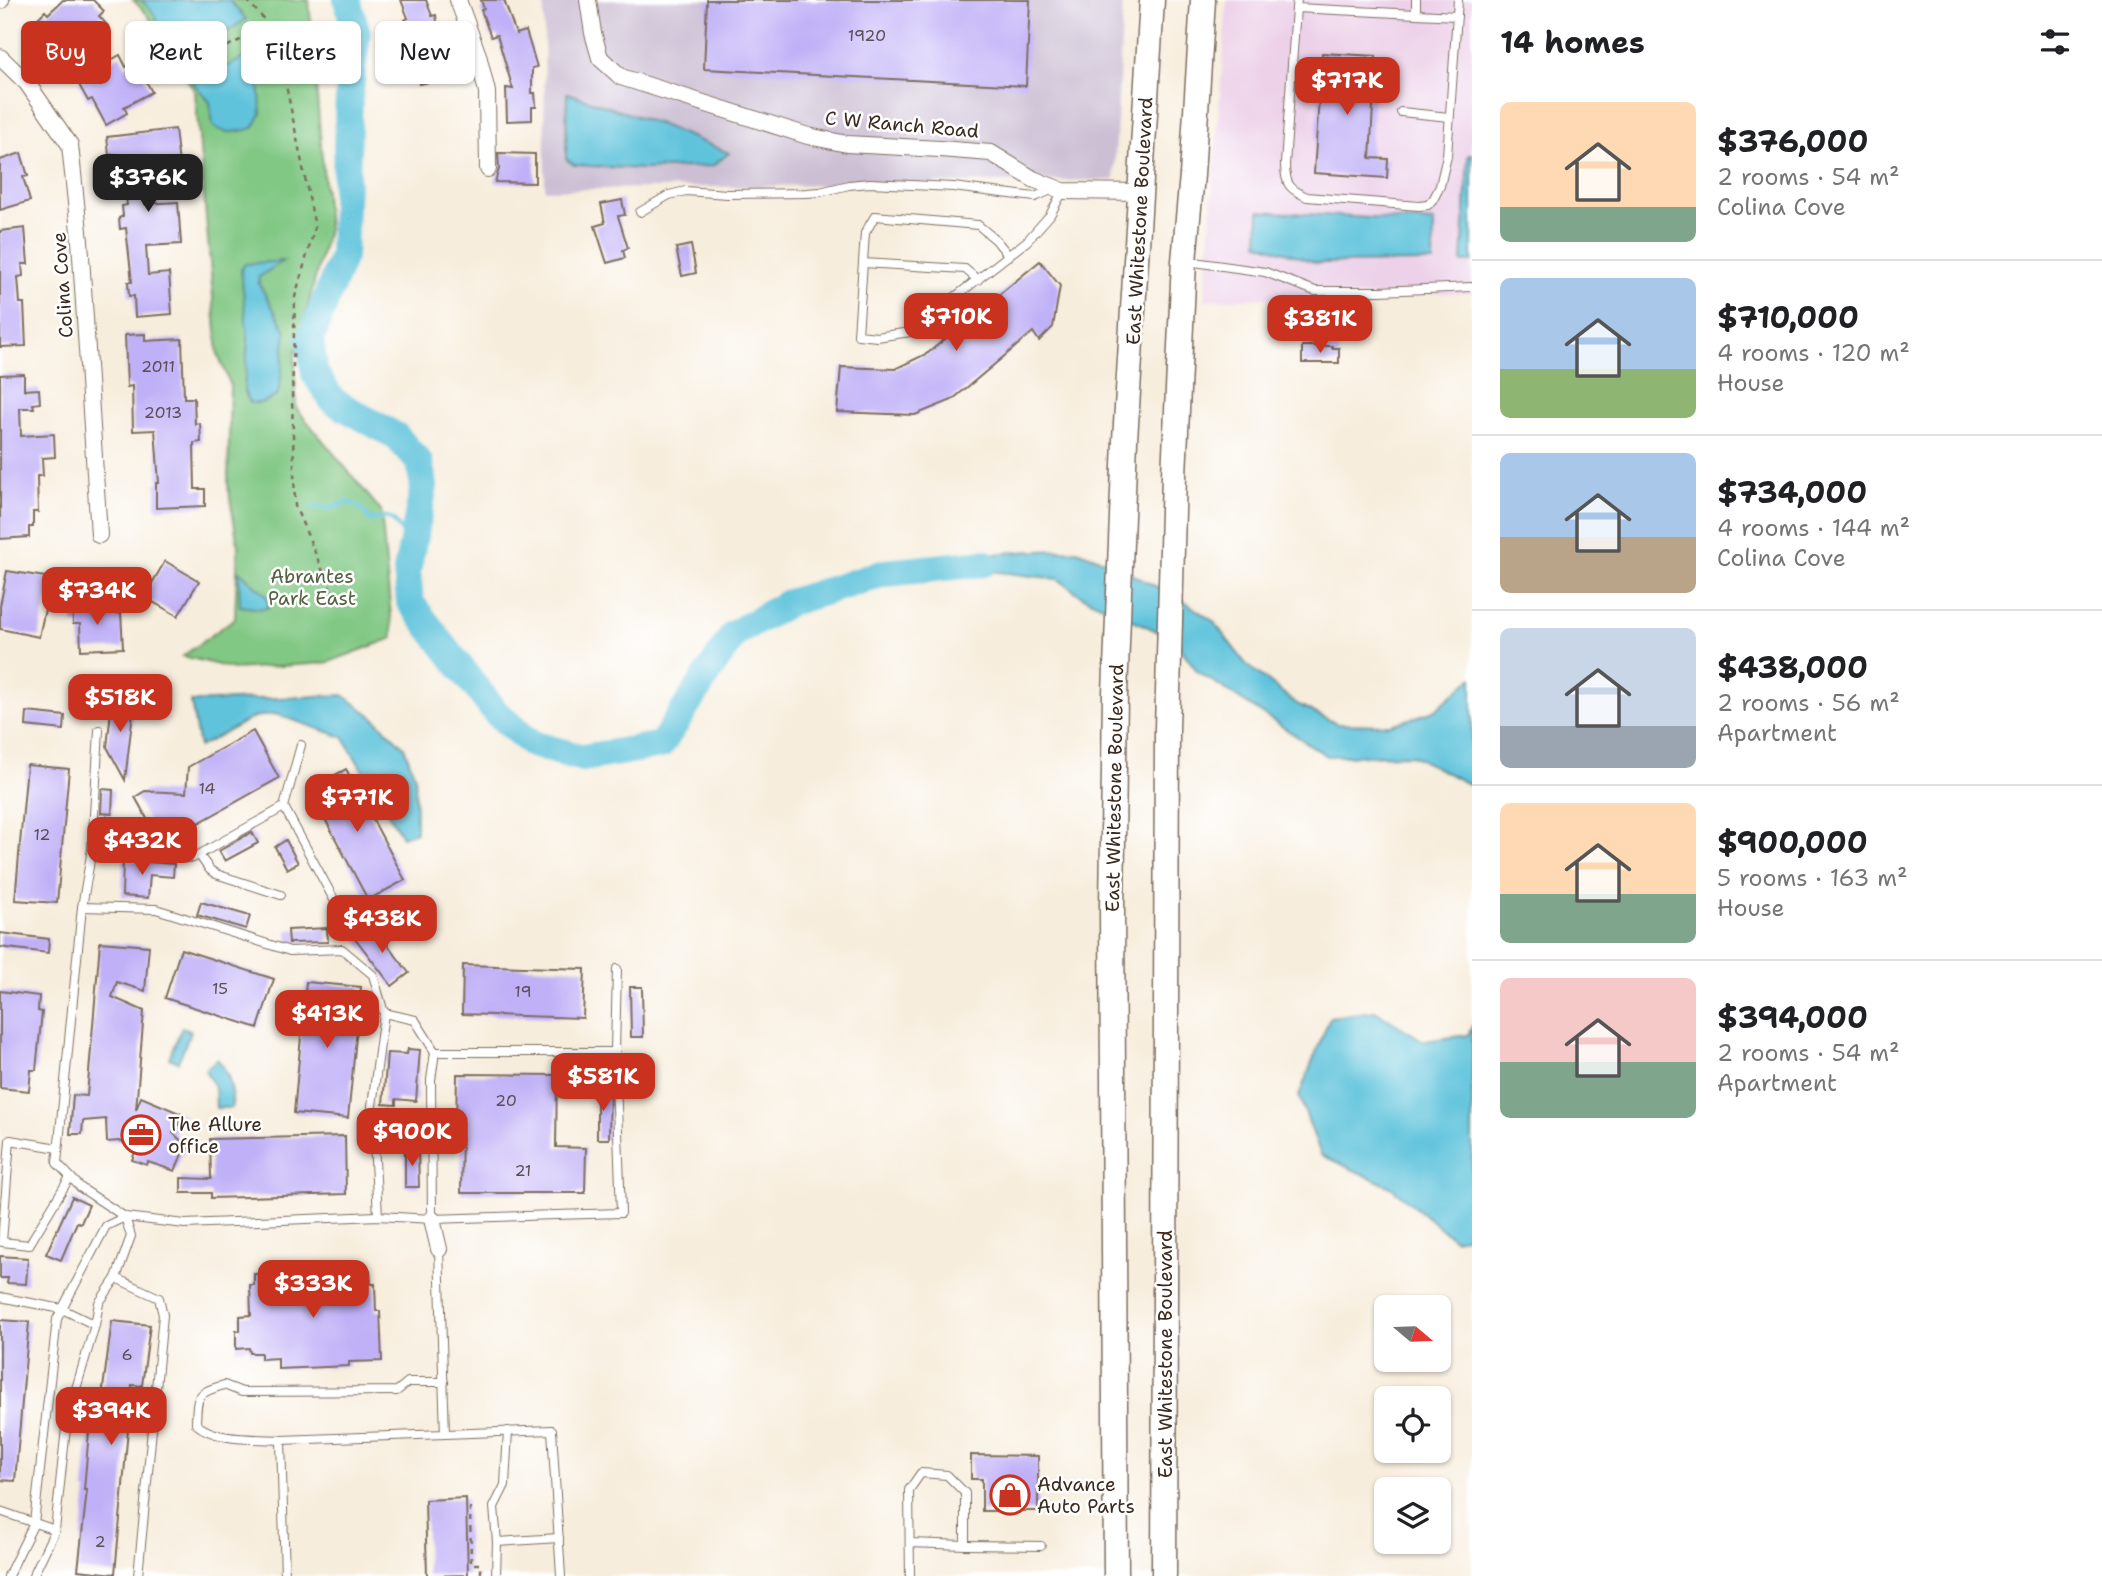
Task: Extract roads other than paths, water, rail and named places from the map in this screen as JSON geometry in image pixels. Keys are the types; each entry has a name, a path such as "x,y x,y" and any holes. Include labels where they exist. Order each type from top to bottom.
{"main road":[{"name":"East Whitestone Boulevard","path":"1116,1576 1112,909 1115,694 1125,440 1152,0"},
{"name":"East Whitestone Boulevard","path":"1164,1576 1167,729 1174,475 1184,261 1203,0"}],"street":[{"path":"458,0 478,55 487,92 488,169"},
{"name":"C W Ranch Road","path":"588,0 600,58 621,77 808,136 847,145 991,153 1033,179 1059,189 1141,192"},
{"name":"Colina Cove","path":"0,57 27,83 69,145 80,241 99,535"},
{"path":"432,1219 439,1249"}],"lane":[{"path":"1416,0 1416,14"},
{"path":"1457,16 1296,4 1284,164 1284,178 1289,186 1307,197 1428,205 1440,186 1447,156 1449,117 1457,16 1458,0"},
{"path":"1401,112 1449,117"},
{"path":"640,212 669,195 686,191 727,194 806,193 849,184 870,183 953,187 1035,197 1059,189"},
{"path":"1009,256 996,240 978,225 875,216 864,233 858,335 877,337 910,332 1009,256 1027,241 1050,215 1059,189"},
{"path":"1184,261 1265,272 1315,291 1472,287"},
{"path":"863,263 965,270 978,280"},
{"path":"99,730 92,849 82,907 57,1163 81,1188 125,1217 194,1224 379,1216 432,1219 621,1213 615,1052 617,969"},
{"path":"301,745 284,807 338,907"},
{"path":"92,849 193,858 284,807"},
{"path":"199,855 213,873 281,895"},
{"path":"82,907 156,909 290,951 342,949 373,975 384,1013 372,1105 379,1216"},
{"path":"384,1013 415,1020 435,1052 430,1080 432,1219"},
{"path":"435,1052 615,1052"},
{"path":"58,1148 10,1140 2,1242 29,1245 70,1177"},
{"path":"33,1576 55,1530 67,1419 99,1303 116,1278 131,1236 125,1217"},
{"path":"8,1576 34,1523 57,1319 106,1226 125,1217"},
{"path":"439,1249 445,1434"},
{"path":"116,1278 159,1298 163,1315 138,1576"},
{"path":"0,1297 62,1309 95,1325"},
{"path":"444,1382 408,1382 397,1391 242,1392 224,1385 205,1390 197,1401 196,1424 206,1433 220,1436 281,1440 552,1430 561,1576"},
{"path":"496,1576 494,1507 505,1485 508,1432"},
{"path":"281,1440 285,1576"},
{"path":"910,1576 909,1490 921,1473 947,1475 965,1493 965,1545"},
{"path":"0,1511 55,1530"},
{"path":"497,1542 559,1538"},
{"path":"910,1544 1041,1546"}],"water":[{"path":"141,0 229,0 246,19 227,32 227,21 158,21"},
{"path":"241,59 241,84 260,84 261,114 253,128 233,132 213,126 210,102 194,84 227,84 227,66"},
{"path":"567,93 659,124 729,153 712,166 643,169 574,165 566,159"},
{"path":"1472,154 1472,262 1462,262 1468,155"},
{"path":"1259,211 1434,222 1433,262 1317,263 1258,243"},
{"path":"283,261 259,277 259,284 286,331 280,385 277,396 262,403 250,403 244,391 248,340 241,270 245,264"},
{"path":"1077,550 1179,598 1213,621 1246,664 1297,704 1337,724 1391,725 1434,711 1472,678 1472,786 1412,755 1327,756 1197,671 1174,639 1083,597 1058,579 946,566 994,554"},
{"path":"239,571 266,595 269,607 263,609 240,606"},
{"path":"343,695 372,716 404,747 415,777 416,832 402,837 343,737 275,714 254,717 199,747 191,702"},
{"path":"1375,1011 1424,1041 1468,1035 1472,1025 1472,1236 1454,1239 1391,1187 1321,1155 1299,1096 1330,1017"},
{"path":"182,1027 191,1031 178,1062 169,1058"},
{"path":"217,1059 230,1082 232,1108 216,1108 215,1087 205,1070"}],"waterway":[{"path":"347,0 357,33 349,98 343,256 310,340 315,374 333,401 396,436 419,462 424,486 407,571 410,602 496,713 532,744 583,758 661,745 734,634 788,603 885,573 984,563"},
{"path":"311,506 330,508 348,502 360,507 370,520 387,517 393,520 412,545"}],"place":[{"name":"The Allure office","path":"141,1135"},
{"name":"Advance Auto Parts","path":"1010,1495"}],"park label":[{"name":"Abrantes Park East","path":"312,587"}]}
